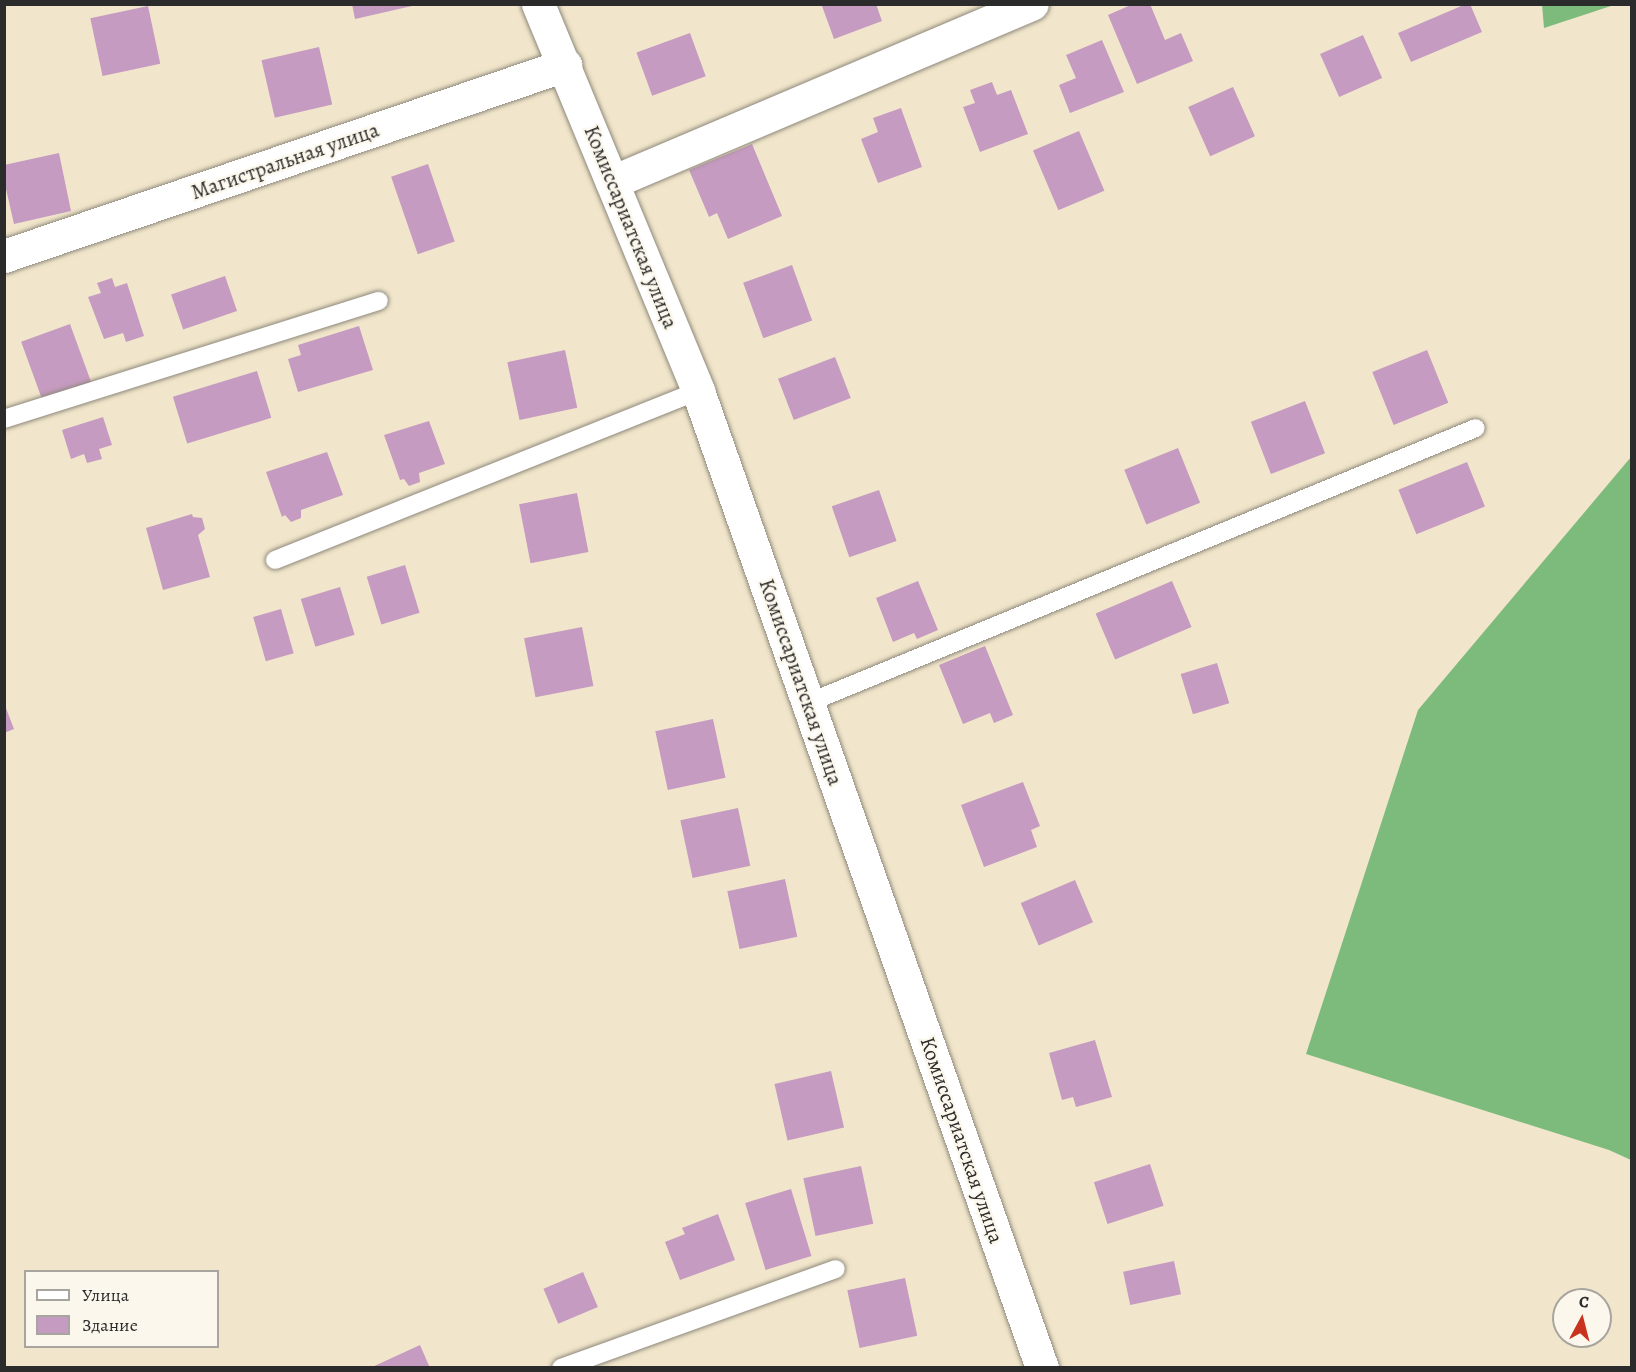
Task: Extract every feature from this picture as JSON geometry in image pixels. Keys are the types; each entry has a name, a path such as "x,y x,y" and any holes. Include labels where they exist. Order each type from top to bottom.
{"street":[{"name":"Комиссариатская улица","path":"538,4 698,391 1042,1368"},
{"path":"612,182 1032,4"},
{"name":"Магистральная улица","path":"4,256 565,65"}],"lane":[{"path":"4,419 380,301"},
{"path":"275,560 698,391"},
{"path":"808,703 1476,428"},
{"path":"561,1368 836,1269"}],"green space":[{"path":"1542,4 1614,4 1614,5 1544,28"},
{"path":"1631,457 1631,1160 1609,1150 1306,1054 1418,710"}],"building":[{"path":"352,4 412,4 412,6 355,19"},
{"path":"826,4 876,4 882,21 834,39 822,6"},
{"path":"1133,4 1150,4 1165,40 1181,33 1193,61 1137,84 1108,15"},
{"path":"1470,4 1482,32 1411,62 1398,33"},
{"path":"148,6 160,64 103,76 90,18"},
{"path":"690,33 706,76 652,96 636,52"},
{"path":"1363,35 1382,78 1339,97 1320,54"},
{"path":"1102,40 1124,92 1070,113 1059,85 1076,78 1066,55"},
{"path":"319,47 332,104 275,118 262,60"},
{"path":"992,82 997,95 1011,90 1028,134 980,152 963,107 975,103 970,90"},
{"path":"1233,87 1255,136 1210,156 1188,107"},
{"path":"901,108 922,167 878,183 861,139 878,132 873,118"},
{"path":"1079,131 1104,191 1058,210 1033,151"},
{"path":"752,144 782,216 728,239 717,213 709,217 689,170"},
{"path":"59,153 71,211 14,224 4,180 4,165"},
{"path":"428,164 455,242 418,254 391,177"},
{"path":"792,265 812,320 763,338 743,283"},
{"path":"225,276 237,311 183,330 171,295"},
{"path":"112,278 115,287 127,283 144,336 126,342 123,333 104,339 88,297 101,293 97,283"},
{"path":"70,324 92,383 43,401 21,342"},
{"path":"359,326 373,370 298,392 288,359 301,355 298,345"},
{"path":"565,350 577,408 520,420 507,362"},
{"path":"1427,350 1448,403 1394,425 1372,372"},
{"path":"835,357 851,398 794,420 778,379"},
{"path":"257,371 271,418 187,444 173,397"},
{"path":"1305,401 1325,453 1271,474 1251,422"},
{"path":"103,417 112,445 99,449 102,459 87,463 84,454 71,459 62,430"},
{"path":"429,421 445,464 419,473 420,482 409,486 404,479 400,480 384,435"},
{"path":"1178,448 1200,503 1146,524 1124,470"},
{"path":"327,452 343,495 301,510 301,518 291,522 285,515 282,517 266,472"},
{"path":"1467,462 1485,507 1416,534 1398,490"},
{"path":"879,490 897,541 849,557 832,506"},
{"path":"577,493 588,552 531,563 519,504"},
{"path":"192,514 193,517 202,518 205,529 198,535 210,577 163,590 146,528"},
{"path":"405,565 420,613 381,625 367,577"},
{"path":"918,581 938,630 917,639 914,633 893,642 876,598"},
{"path":"1172,581 1192,627 1115,659 1096,613"},
{"path":"340,587 355,635 315,647 301,599"},
{"path":"281,609 294,653 266,661 253,617"},
{"path":"582,627 593,686 536,697 524,638"},
{"path":"985,646 1013,715 994,723 990,713 963,724 939,665"},
{"path":"1217,663 1229,703 1193,714 1181,674"},
{"path":"4,703 14,729 4,733"},
{"path":"713,719 725,778 668,790 655,731"},
{"path":"1023,782 1040,826 1031,830 1037,847 984,867 961,805"},
{"path":"738,808 750,866 693,878 680,820"},
{"path":"785,879 797,937 740,949 727,891"},
{"path":"1075,880 1093,922 1039,945 1021,903"},
{"path":"1095,1040 1112,1097 1076,1107 1073,1097 1062,1100 1049,1053"},
{"path":"831,1071 844,1128 788,1141 774,1084"},
{"path":"1150,1164 1164,1206 1107,1224 1094,1182"},
{"path":"861,1166 873,1224 816,1236 803,1178"},
{"path":"791,1189 811,1256 766,1270 745,1203"},
{"path":"718,1214 735,1260 680,1280 665,1242 685,1234 682,1228"},
{"path":"1174,1261 1181,1294 1130,1305 1123,1272"},
{"path":"583,1272 598,1307 558,1324 543,1289"},
{"path":"905,1278 917,1336 860,1348 847,1290"},
{"path":"420,1345 430,1368 370,1368"}]}
